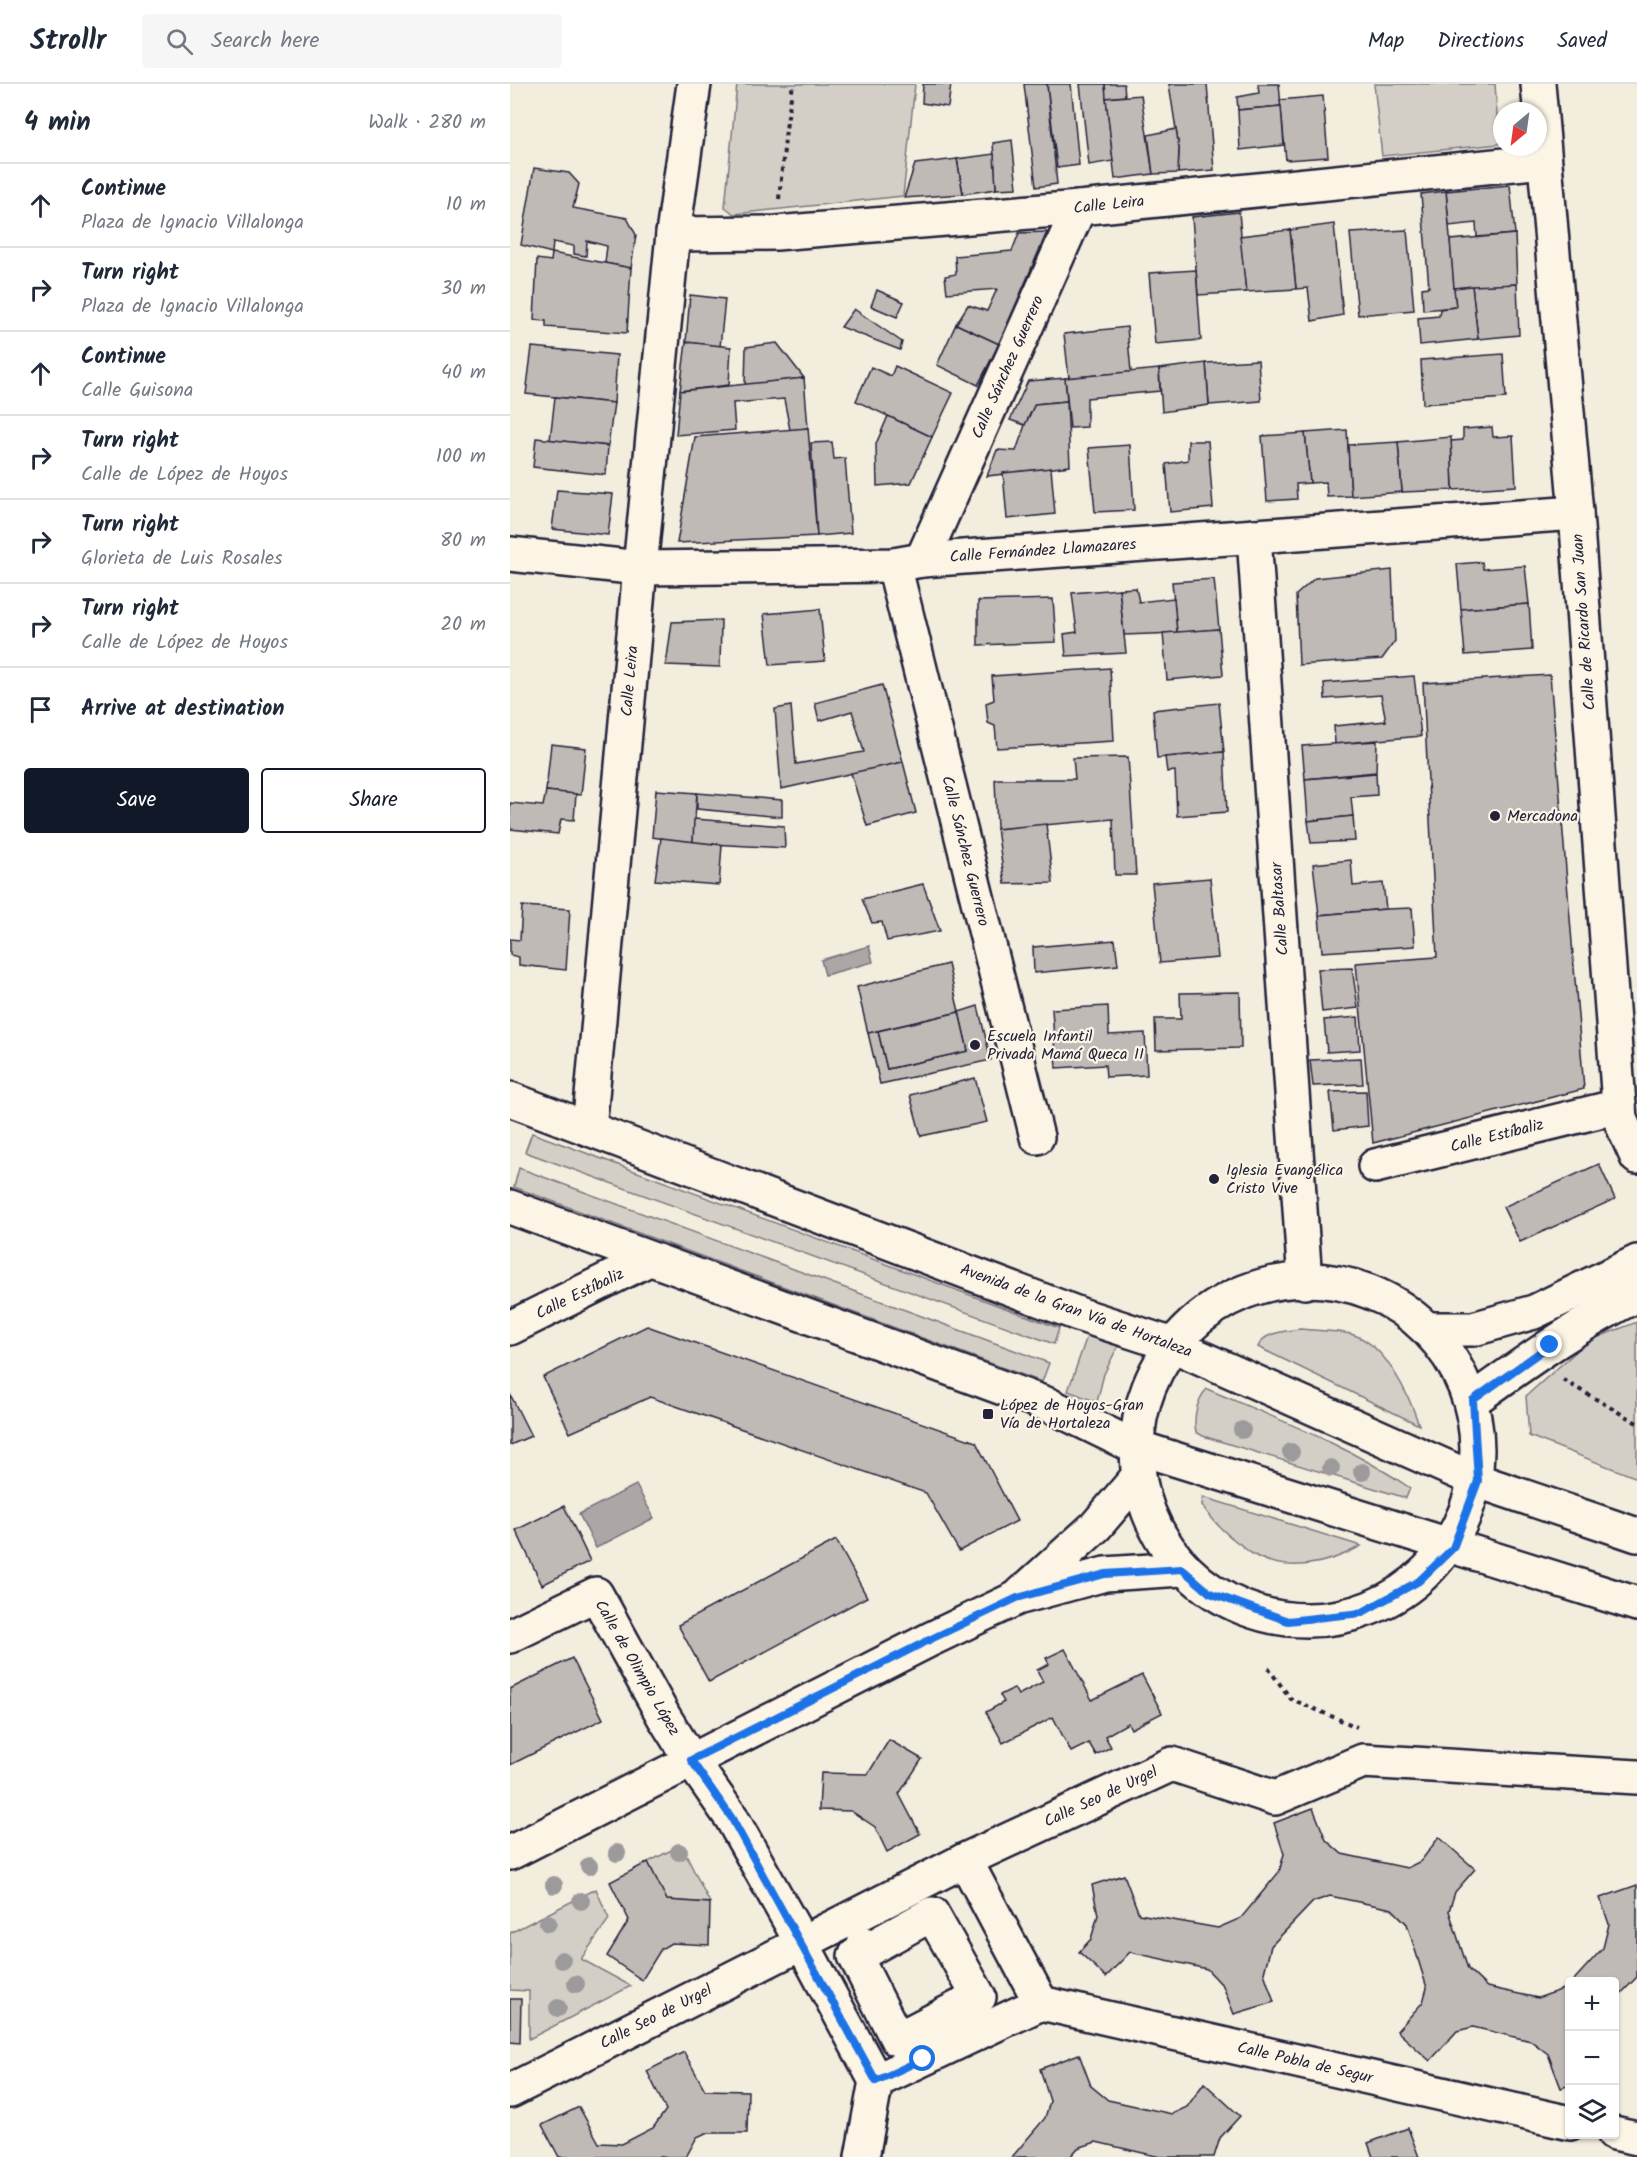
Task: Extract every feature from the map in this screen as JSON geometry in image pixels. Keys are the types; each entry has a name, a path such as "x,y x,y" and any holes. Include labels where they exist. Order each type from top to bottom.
{"street":[{"name":"Calle Leira","path":"589,1129 673,234 694,84"},
{"name":"Calle de Ricardo San Juan","path":"1538,84 1576,513 1620,1119 1637,1157"},
{"name":"Calle Leira","path":"673,234 776,233 1079,208 1544,161"},
{"name":"Calle Sánchez Guerrero","path":"1037,1137 908,562 1079,208"},
{"name":"Calle Fernández Llamazares","path":"510,554 640,568 908,562 1576,513"},
{"name":"Calle Baltasar","path":"1254,536 1305,1282"},
{"name":"Avenida de la Gran Vía de Hortaleza","path":"510,1099 1081,1315 1170,1344 1478,1481 1637,1535"},
{"name":"Calle Estíbaliz","path":"1375,1166 1619,1106"},
{"path":"510,1207 1049,1405 1133,1446 1637,1604"},
{"name":"Calle Estíbaliz","path":"510,1328 649,1259"},
{"path":"1430,1329 1473,1329 1534,1312 1637,1262"},
{"path":"1346,1281 1430,1329 1473,1400 1478,1481 1453,1548 1419,1581 1361,1613 1288,1621 1210,1593 1182,1569 1155,1533 1136,1479 1133,1446 1170,1344 1192,1318 1254,1284 1346,1281"},
{"path":"1473,1400 1550,1345 1609,1309 1637,1295"},
{"path":"1017,1598 1096,1526 1136,1479"},
{"path":"510,1853 931,1639 1017,1598 1105,1574 1182,1569"},
{"name":"Calle de Olimpio López","path":"510,1636 596,1594 664,1717 691,1760"},
{"path":"691,1760 731,1817 876,2081 862,2157"},
{"name":"Calle Seo de Urgel","path":"510,2091 965,1860 1172,1764 1275,1798 1364,1761 1637,1777"},
{"path":"876,2081 1041,2003 965,1860"},
{"path":"932,1914 980,1996 913,2035 897,2039 855,1956 866,1947 932,1914"},
{"name":"Calle Pobla de Segur","path":"1041,2003 1565,2122"},
{"path":"1619,2134 1637,2138"}],"path":[{"path":"776,233 786,129 793,84"},
{"path":"1555,1376 1637,1423"},
{"path":"1268,1668 1291,1699 1360,1728"}],"shaded area":[{"path":"737,84 915,84 903,196 734,214 725,207"},
{"path":"1374,84 1495,84 1493,145 1382,156"},
{"path":"869,946 873,962 825,975 821,960"},
{"path":"532,1133 1059,1328 1054,1344 525,1152"},
{"path":"519,1168 1049,1363 1042,1382 514,1187"},
{"path":"1637,1322 1637,1478 1529,1436 1526,1396 1588,1341"},
{"path":"1300,1329 1351,1334 1375,1348 1402,1385 1419,1425 1258,1347 1270,1335"},
{"path":"1087,1336 1118,1346 1104,1374 1097,1402 1068,1391"},
{"path":"1207,1389 1312,1434 1363,1459 1410,1488 1406,1498 1203,1436 1196,1432 1196,1414 1198,1403"},
{"path":"636,1485 654,1518 596,1548 579,1514"},
{"path":"1203,1497 1361,1546 1321,1562 1292,1565 1264,1560 1249,1552 1218,1525 1202,1505"},
{"path":"681,1845 710,1903 667,1900 648,1862"},
{"path":"596,1889 609,1919 581,1959 631,1986 529,2039 529,1991 510,1990 510,1933"}],"building":[{"path":"923,84 951,84 948,107 922,103"},
{"path":"1024,84 1047,84 1057,184 1036,187"},
{"path":"1047,84 1071,84 1079,165 1057,168"},
{"path":"1080,84 1105,84 1113,161 1089,165"},
{"path":"1105,84 1124,84 1125,96 1106,98"},
{"path":"1169,84 1207,84 1214,170 1178,173 1179,149"},
{"path":"1258,84 1279,84 1281,106 1238,110 1237,97 1259,93"},
{"path":"1141,95 1153,174 1115,179 1106,98"},
{"path":"1323,96 1328,157 1286,160 1280,100"},
{"path":"1281,106 1284,145 1240,150 1238,110"},
{"path":"1176,129 1179,149 1178,173 1153,174 1148,135"},
{"path":"1012,140 1017,188 996,189 993,143"},
{"path":"994,154 996,189 963,194 957,159"},
{"path":"957,159 963,194 904,198 915,164"},
{"path":"534,168 569,173 579,184 573,208 627,218 636,235 631,268 605,263 607,246 587,241 586,256 574,254 574,246 553,242 552,253 521,245"},
{"path":"1510,185 1515,234 1477,237 1476,223 1449,226 1446,191"},
{"path":"1446,191 1456,307 1423,310 1422,288 1429,287 1421,194"},
{"path":"1239,212 1246,292 1198,295 1192,217"},
{"path":"1334,224 1343,315 1312,321 1308,288 1296,289 1290,230"},
{"path":"1290,230 1296,289 1246,292 1240,236"},
{"path":"1407,230 1414,310 1358,315 1350,233"},
{"path":"1047,232 999,344 956,324 968,305 987,311 997,289 947,293 945,276 956,274 955,256 1012,251 1019,233"},
{"path":"1515,234 1517,284 1454,288 1450,240"},
{"path":"552,253 631,268 627,333 546,327 546,321 534,320 537,259 551,261"},
{"path":"1196,270 1201,340 1155,344 1149,273"},
{"path":"1517,284 1519,335 1478,339 1472,286"},
{"path":"1472,286 1478,339 1420,345 1418,318 1439,316 1440,309 1456,307 1454,288"},
{"path":"877,290 904,302 897,317 871,306"},
{"path":"690,295 725,299 720,347 686,342"},
{"path":"854,309 902,342 900,350 841,327"},
{"path":"956,324 999,344 978,385 937,365"},
{"path":"1127,327 1131,372 1069,378 1064,334"},
{"path":"686,342 731,347 729,385 680,391"},
{"path":"777,343 804,378 745,385 746,347"},
{"path":"532,347 617,355 614,403 526,394"},
{"path":"1503,354 1506,398 1423,404 1421,360"},
{"path":"1258,360 1261,401 1209,405 1206,363"},
{"path":"1206,363 1209,405 1162,412 1159,369"},
{"path":"895,366 953,393 932,437 856,401 871,367 891,376"},
{"path":"1159,369 1160,391 1087,398 1087,427 1070,428 1065,378"},
{"path":"804,378 808,428 790,430 784,399 733,403 735,430 676,435 680,391"},
{"path":"1065,378 1067,401 1035,404 1025,425 1010,420 1028,381"},
{"path":"555,397 614,403 608,446 550,440"},
{"path":"1067,401 1070,466 987,476 997,450 1016,451 1035,404"},
{"path":"888,416 932,437 911,483 877,486 876,444"},
{"path":"1492,427 1493,437 1513,436 1516,486 1453,490 1451,441 1463,440 1463,429"},
{"path":"808,428 817,536 677,543 695,437"},
{"path":"1347,430 1351,496 1327,497 1326,482 1310,483 1305,433"},
{"path":"1305,433 1310,483 1296,484 1297,499 1267,501 1262,436"},
{"path":"1451,437 1453,490 1402,492 1398,442"},
{"path":"536,438 608,446 606,475 533,467"},
{"path":"1188,441 1208,441 1213,508 1170,512 1166,464 1188,460"},
{"path":"832,442 834,459 845,458 851,533 817,536 811,443"},
{"path":"1398,442 1402,492 1351,496 1348,445"},
{"path":"1130,445 1134,510 1095,512 1089,448"},
{"path":"1051,468 1055,514 1007,519 1003,473"},
{"path":"557,490 613,494 608,535 552,529"},
{"path":"1482,562 1483,569 1525,566 1529,604 1461,609 1457,564"},
{"path":"1392,570 1395,641 1382,659 1299,665 1296,595 1315,578"},
{"path":"1214,579 1219,629 1177,633 1172,582"},
{"path":"1136,588 1139,602 1174,598 1177,633 1124,635 1119,589"},
{"path":"1119,589 1126,653 1066,656 1064,634 1077,632 1072,593"},
{"path":"1053,599 1056,642 978,645 978,601"},
{"path":"1529,604 1532,650 1465,655 1461,609"},
{"path":"820,609 825,661 770,665 764,614"},
{"path":"721,620 720,667 666,665 672,622"},
{"path":"1219,629 1223,675 1167,680 1163,633"},
{"path":"1110,668 1114,741 997,748 995,726 988,723 986,703 994,700 992,676"},
{"name":"Mercadona","path":"1550,675 1584,1089 1373,1143 1356,963 1437,957 1423,683"},
{"path":"1414,676 1421,736 1335,744 1334,726 1386,721 1381,695 1325,699 1324,683"},
{"path":"882,685 903,762 781,789 775,709 791,706 796,764 864,752 852,711 819,721 815,703"},
{"path":"1219,703 1224,752 1157,758 1153,710"},
{"path":"1377,741 1376,772 1305,779 1302,746"},
{"path":"551,744 586,748 581,795 546,791"},
{"path":"1224,752 1227,812 1177,816 1175,771 1167,772 1165,757"},
{"path":"1128,757 1136,875 1115,875 1113,819 997,829 995,779 1075,779 1073,758"},
{"path":"903,762 916,813 867,826 851,773"},
{"path":"1376,773 1377,795 1351,797 1353,816 1308,821 1305,779"},
{"path":"656,790 697,793 693,843 652,837"},
{"path":"546,791 576,794 574,820 561,819 558,834 510,829 510,803 543,806"},
{"path":"697,793 782,800 782,817 697,809"},
{"path":"1353,816 1355,841 1311,843 1308,821"},
{"path":"694,819 784,826 785,848 693,843"},
{"path":"1046,824 1053,883 1005,884 997,829"},
{"path":"661,838 722,845 719,885 655,880"},
{"path":"1351,860 1353,886 1383,883 1386,909 1319,915 1313,864"},
{"path":"1210,878 1218,958 1160,963 1152,883"},
{"path":"923,884 940,931 887,941 882,922 872,923 862,899"},
{"path":"522,906 570,909 566,970 519,965 519,957 510,955 510,939 520,940"},
{"path":"1412,908 1415,946 1322,952 1319,915"},
{"path":"1115,940 1118,965 1034,973 1033,947"},
{"path":"948,964 959,1012 868,1033 857,987"},
{"path":"1352,968 1358,1008 1322,1012 1318,969"},
{"path":"1240,992 1241,1048 1156,1050 1155,1019 1181,1019 1180,993"},
{"path":"978,1006 991,1060 880,1084 868,1033 878,1031 887,1069 968,1051 959,1012"},
{"path":"1108,1006 1109,1035 1145,1033 1147,1075 1106,1077 1105,1065 1056,1068 1052,1009"},
{"path":"959,1012 968,1051 887,1069 878,1031"},
{"path":"1358,1017 1360,1050 1327,1052 1324,1020"},
{"path":"1361,1058 1363,1084 1313,1086 1310,1060"},
{"path":"975,1078 987,1122 921,1136 910,1095"},
{"path":"1366,1091 1368,1126 1334,1130 1330,1092"},
{"path":"1599,1164 1615,1199 1520,1242 1503,1207"},
{"path":"647,1326 976,1442 1017,1521 959,1551 926,1493 650,1397 570,1433 543,1377"},
{"path":"510,1394 531,1436 510,1445"},
{"path":"564,1506 590,1561 542,1585 516,1530"},
{"path":"836,1540 867,1597 709,1682 678,1625"},
{"path":"1065,1649 1092,1700 1142,1675 1162,1713 1131,1729 1128,1723 1105,1736 1111,1747 1096,1755 1089,1743 1071,1752 1053,1717 1003,1743 986,1712 1004,1702 1000,1695 1014,1688 1018,1695 1043,1682 1037,1670 1049,1664 1046,1658"},
{"path":"572,1658 603,1719 510,1765 510,1689"},
{"path":"889,1740 922,1759 899,1794 920,1834 887,1852 875,1827 851,1811 819,1810 821,1773 868,1774"},
{"path":"1313,1808 1326,1840 1342,1854 1407,1868 1421,1861 1439,1837 1475,1869 1455,1892 1449,1911 1468,1969 1487,1987 1538,1998 1565,1988 1565,2087 1561,2088 1548,2054 1531,2041 1473,2027 1457,2031 1430,2061 1397,2031 1423,2002 1427,1988 1407,1924 1392,1909 1330,1896 1313,1902 1271,1946 1264,1973 1274,2002 1234,2014 1223,1986 1207,1969 1130,1952 1106,1977 1079,1952 1091,1939 1098,1915 1092,1885 1124,1875 1139,1914 1218,1928 1241,1918 1279,1872 1284,1854 1274,1823"},
{"path":"648,1862 667,1900 710,1903 709,1945 671,1943 661,1949 642,1980 607,1956 629,1920 610,1882"},
{"path":"1637,1885 1637,1977 1619,1996 1619,1977 1577,1977 1603,1948 1609,1924 1600,1898"},
{"path":"510,1999 521,1999 520,2043 510,2042"},
{"path":"684,2052 705,2090 748,2091 747,2133 706,2133 697,2137 686,2157 559,2157 542,2125 579,2107 599,2143 622,2144 653,2128 666,2110 647,2071"},
{"path":"1079,2054 1091,2086 1108,2100 1172,2114 1187,2107 1204,2083 1240,2116 1220,2138 1214,2157 1160,2157 1096,2142 1078,2148 1070,2157 1012,2157 1045,2118 1050,2101 1040,2069"},
{"path":"1408,2128 1419,2157 1373,2157 1368,2143"}],"place":[{"name":"Mercadona","path":"1495,816"},
{"name":"Escuela Infantil Privada Mamá Queca II","path":"975,1045"},
{"name":"Iglesia Evangélica Cristo Vive","path":"1214,1179"},
{"name":"López de Hoyos-Gran Vía de Hortaleza","path":"988,1414"}],"route":[{"path":"923,2059 876,2081 731,1817 691,1760 1017,1598 1105,1574 1182,1569 1210,1593 1288,1621 1361,1613 1419,1581 1453,1548 1478,1481 1473,1400 1550,1345"}]}
